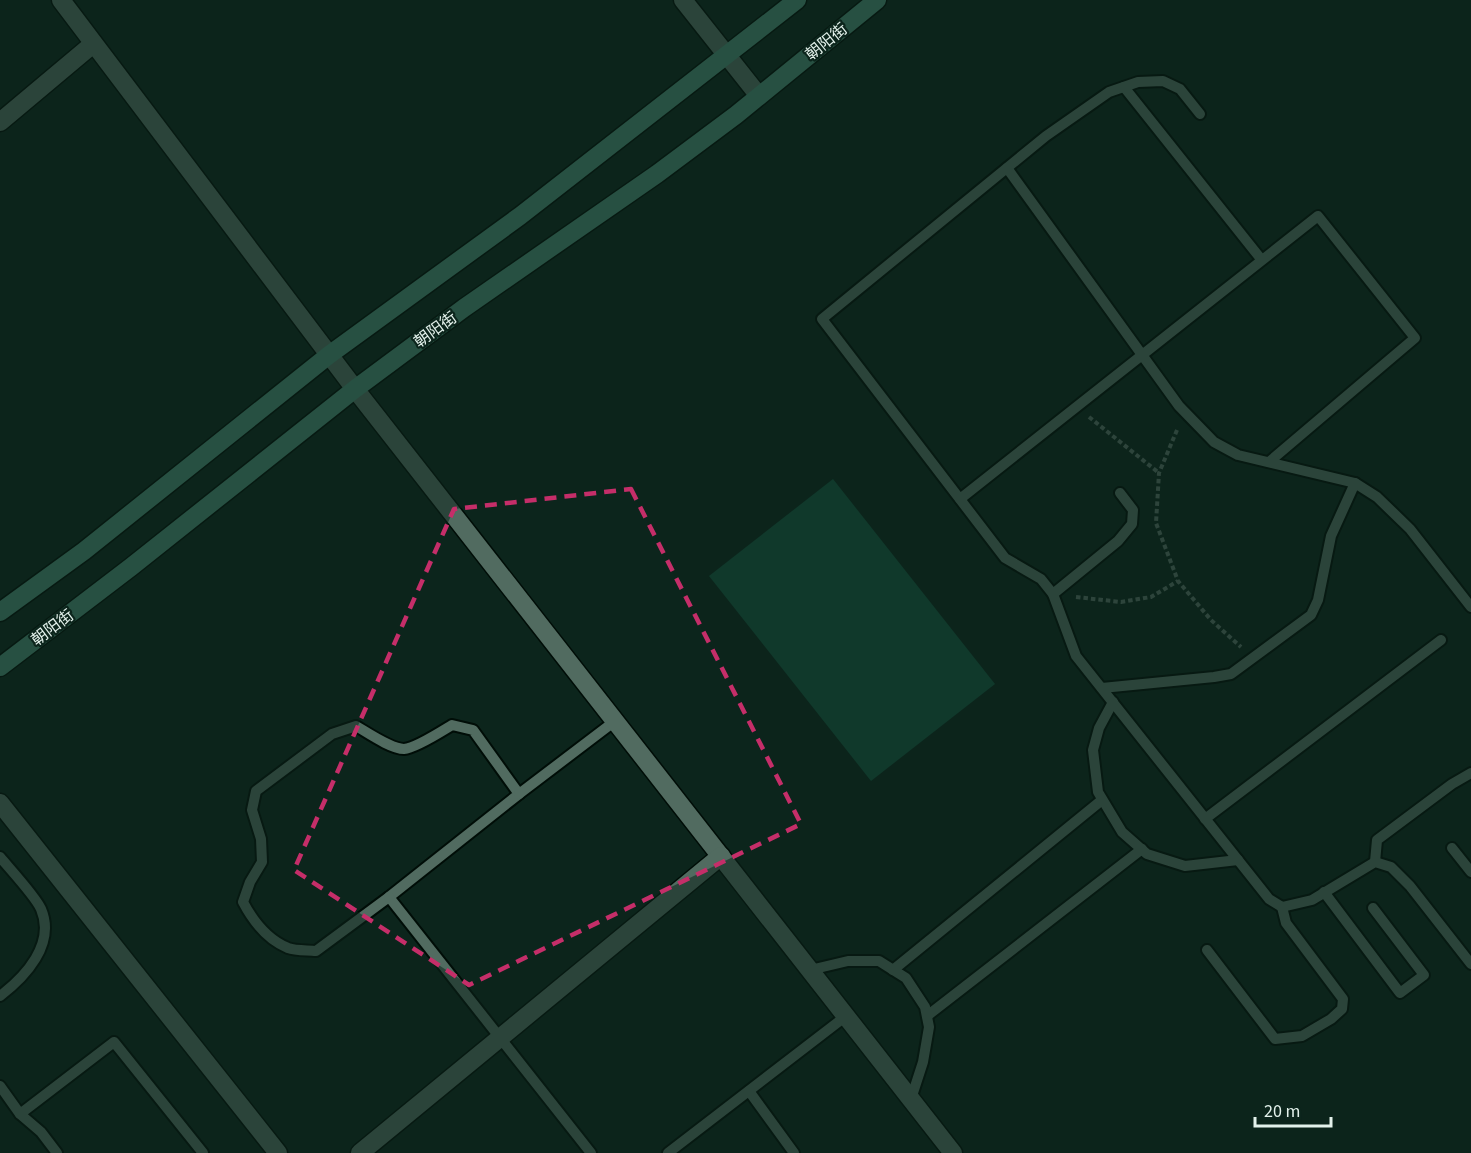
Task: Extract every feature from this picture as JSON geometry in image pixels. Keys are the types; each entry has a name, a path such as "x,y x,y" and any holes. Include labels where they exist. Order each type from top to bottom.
{"street":[{"path":"61,0 354,389 953,1153"},
{"path":"683,0 759,96"},
{"path":"0,612 84,551 329,355 520,216 797,0"},
{"name":"朝阳街","path":"0,667 131,567 354,389 464,308 657,174 759,96 877,0"},
{"path":"0,122 93,44"},
{"path":"0,803 278,1153"},
{"path":"360,1153 721,856"}],"lane":[{"path":"1200,114 1180,89 1163,81 1138,82 1109,92 1046,136 822,319 1005,558 1041,579 1053,594 1076,656 1269,899 1282,907 1286,923 1343,999 1342,1009 1331,1019 1302,1036 1275,1039 1207,950"},
{"path":"1124,87 1261,260"},
{"path":"1007,168 1141,354 1185,412 1214,442 1238,455 1355,483 1377,497 1410,529 1471,608"},
{"path":"960,499 1318,216 1415,339 1269,462"},
{"path":"1102,688 1232,674 1311,615 1318,600 1331,536 1355,483"},
{"path":"1053,594 1118,541 1132,524 1133,510 1120,494"},
{"path":"1205,819 1441,640"},
{"path":"1113,702 1100,728 1093,750 1098,792 1122,832 1147,854 1185,866 1238,860"},
{"path":"519,794 473,730 453,725 431,738 404,749 383,742 356,726 332,734 256,791 252,810 261,839 262,862 250,882 243,902 253,921 268,936 289,948 316,951 615,721"},
{"path":"1376,862 1377,840 1452,784 1471,773"},
{"path":"893,970 1102,800"},
{"path":"1452,848 1471,872"},
{"path":"927,1016 1142,849"},
{"path":"0,857 41,909 45,930 36,961 17,984 0,996"},
{"path":"1282,907 1312,900 1376,862 1391,867 1410,886 1470,960"},
{"path":"1324,892 1400,993 1424,975 1373,909"},
{"path":"389,897 591,1153"},
{"path":"810,970 848,961 879,961 906,978 925,1007 930,1027 923,1062 911,1099"},
{"path":"668,1153 846,1016"},
{"path":"20,1114 114,1042 203,1153"},
{"path":"0,1086 20,1114 41,1132 57,1153"},
{"path":"749,1091 794,1153"}],"path":[{"path":"1076,406 1159,473"},
{"path":"1185,412 1159,473 1156,523 1178,581 1211,620 1252,658"},
{"path":"1053,594 1121,602 1151,597 1178,581"}],"highlighted area":[{"path":"631,489 801,824 469,985 294,870 454,509"}],"green space":[{"path":"833,479 995,684 871,781 709,576"}]}
